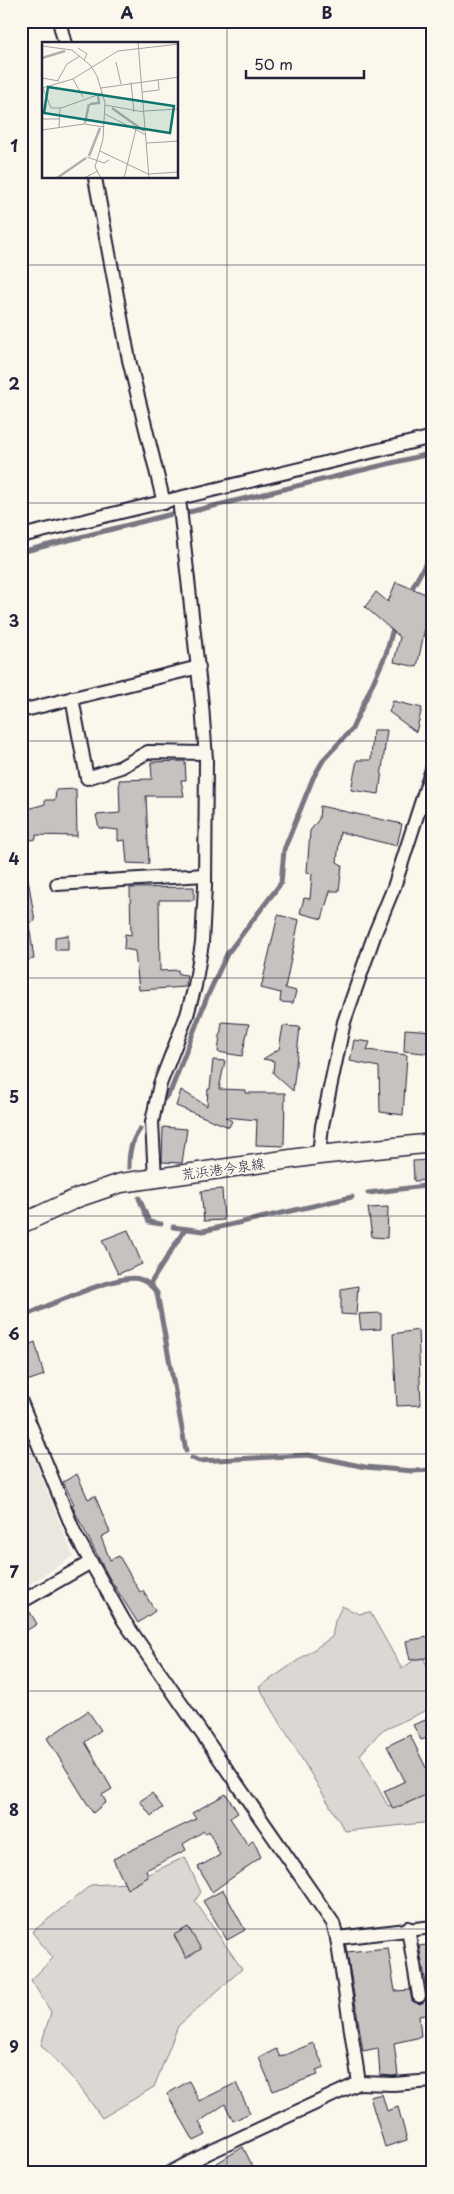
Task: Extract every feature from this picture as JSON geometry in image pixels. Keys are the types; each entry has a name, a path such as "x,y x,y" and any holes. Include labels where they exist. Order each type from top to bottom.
{"main road":[{"name":"荒浜港今泉線","path":"21,1224 97,1191 121,1183 319,1155 433,1144"}],"street":[{"path":"59,21 64,42"},
{"path":"95,179 129,360 164,503"},
{"path":"21,536 433,437"},
{"path":"155,1178 152,1122 160,1084 187,1015 195,986 202,943 205,875 205,753 199,667 179,499"},
{"path":"21,711 199,667"},
{"path":"72,698 87,778 121,767 148,752 205,753"},
{"path":"319,1155 322,1126 344,1022 394,887 433,766"},
{"path":"57,884 205,875"},
{"path":"21,1402 64,1508 90,1562 124,1620 333,1923 337,1938 359,2083"},
{"path":"21,1602 90,1562"},
{"path":"337,1938 408,1928 433,1927"},
{"path":"408,1928 419,1996"},
{"path":"169,2173 359,2083 393,2084 433,2081"}],"shaded area":[{"path":"21,1425 73,1556 21,1590"},
{"path":"342,1606 359,1614 370,1612 402,1669 422,1654 433,1681 433,1707 380,1732 360,1755 388,1806 408,1804 409,1795 433,1795 433,1822 345,1831 259,1687 332,1637 335,1621"},
{"path":"185,1857 201,1892 195,1901 242,1969 178,2026 154,2087 102,2118 77,2083 41,2045 51,2012 31,1980 53,1958 32,1932 91,1885 129,1883"}],"building":[{"path":"396,582 433,597 433,626 426,623 417,667 394,662 400,637 365,607 376,592 388,602"},
{"path":"393,701 422,708 416,732 389,712"},
{"path":"373,730 387,730 379,794 351,790 357,760 371,760"},
{"path":"185,761 186,780 181,780 184,796 146,796 149,864 127,863 125,840 118,841 118,830 99,828 96,815 120,813 119,780 152,779 151,762"},
{"path":"76,789 77,836 36,835 36,839 21,842 21,811 45,804 45,800 55,800 56,790"},
{"path":"320,806 402,824 397,846 340,832 337,862 342,865 339,891 330,891 322,919 300,913 304,898 310,899 312,874 307,872 310,831 319,819"},
{"path":"21,879 28,879 35,921 29,923 34,959 21,961"},
{"path":"194,887 194,900 159,900 160,971 178,970 179,974 187,975 186,987 139,990 135,951 124,949 125,934 131,935 130,888"},
{"path":"278,915 299,920 285,988 296,991 293,1003 280,1002 281,993 261,988"},
{"path":"68,935 68,950 55,950 55,937"},
{"path":"222,1022 249,1024 242,1056 218,1052"},
{"path":"283,1026 300,1027 293,1091 273,1073 274,1061 263,1059 279,1049"},
{"path":"405,1029 433,1031 433,1054 404,1051"},
{"path":"354,1040 370,1042 367,1050 407,1055 403,1115 380,1112 379,1067 350,1061"},
{"path":"213,1060 225,1061 219,1089 246,1090 246,1093 285,1093 284,1146 256,1145 257,1120 225,1117 232,1121 229,1127 176,1106 181,1090 207,1106"},
{"path":"163,1127 187,1129 182,1163 162,1162"},
{"path":"429,1160 428,1168 433,1168 433,1180 414,1181 413,1161"},
{"path":"222,1189 224,1220 204,1221 201,1191"},
{"path":"388,1207 387,1238 372,1237 368,1208"},
{"path":"128,1230 142,1264 118,1274 102,1240"},
{"path":"358,1286 356,1315 341,1314 341,1289"},
{"path":"381,1313 381,1329 361,1330 359,1314"},
{"path":"418,1330 421,1405 397,1406 393,1334"},
{"path":"35,1342 44,1375 27,1381 21,1363 21,1348"},
{"path":"77,1474 88,1499 95,1496 110,1532 101,1537 110,1560 119,1556 140,1592 143,1591 155,1611 138,1623 108,1576 72,1505 74,1504 63,1482"},
{"path":"30,1612 37,1624 21,1634 21,1617"},
{"path":"433,1636 433,1657 410,1660 406,1641"},
{"path":"88,1711 101,1730 85,1742 112,1789 102,1795 106,1802 93,1813 47,1738"},
{"path":"433,1717 433,1736 421,1740 413,1725"},
{"path":"410,1735 433,1782 433,1792 393,1809 384,1791 405,1781 387,1746"},
{"path":"152,1793 163,1808 151,1816 140,1801"},
{"path":"226,1794 238,1813 230,1818 248,1845 253,1840 261,1857 212,1892 198,1867 220,1855 209,1831 205,1834 204,1831 183,1844 186,1850 146,1870 148,1877 127,1889 113,1859 196,1819 192,1813"},
{"path":"223,1890 245,1930 227,1940 203,1901"},
{"path":"188,1927 201,1949 186,1958 174,1935"},
{"path":"433,1944 433,1988 427,1988 419,1946"},
{"path":"388,1948 395,1991 410,1990 412,2001 420,2004 426,1999 426,1989 433,1988 433,2014 419,2016 421,2037 394,2043 398,2075 393,2076 380,2075 378,2048 363,2051 347,1952"},
{"path":"313,2043 324,2067 316,2070 318,2075 273,2091 259,2058 276,2049 280,2057"},
{"path":"189,2081 199,2101 236,2083 250,2113 233,2121 225,2104 199,2122 206,2135 194,2141 167,2094"},
{"path":"382,2094 387,2111 398,2107 407,2140 385,2147 370,2097"},
{"path":"243,2147 256,2173 222,2173 217,2163"}],"waterway":[{"path":"189,512 433,453"},
{"path":"21,552 172,514"},
{"path":"409,594 433,550"},
{"path":"164,1099 171,1090 207,997 227,954 281,883 284,850 313,778 324,759 352,729 386,654 394,625"},
{"path":"129,1167 131,1147 140,1129"},
{"path":"368,1193 433,1185"},
{"path":"173,1227 203,1231 352,1197"},
{"path":"139,1198 149,1222 161,1224"},
{"path":"150,1284 185,1229"},
{"path":"21,1317 81,1292 115,1281 139,1279 149,1284 157,1293 186,1451"},
{"path":"192,1458 199,1461 308,1455 365,1467 413,1471 433,1470"}]}
